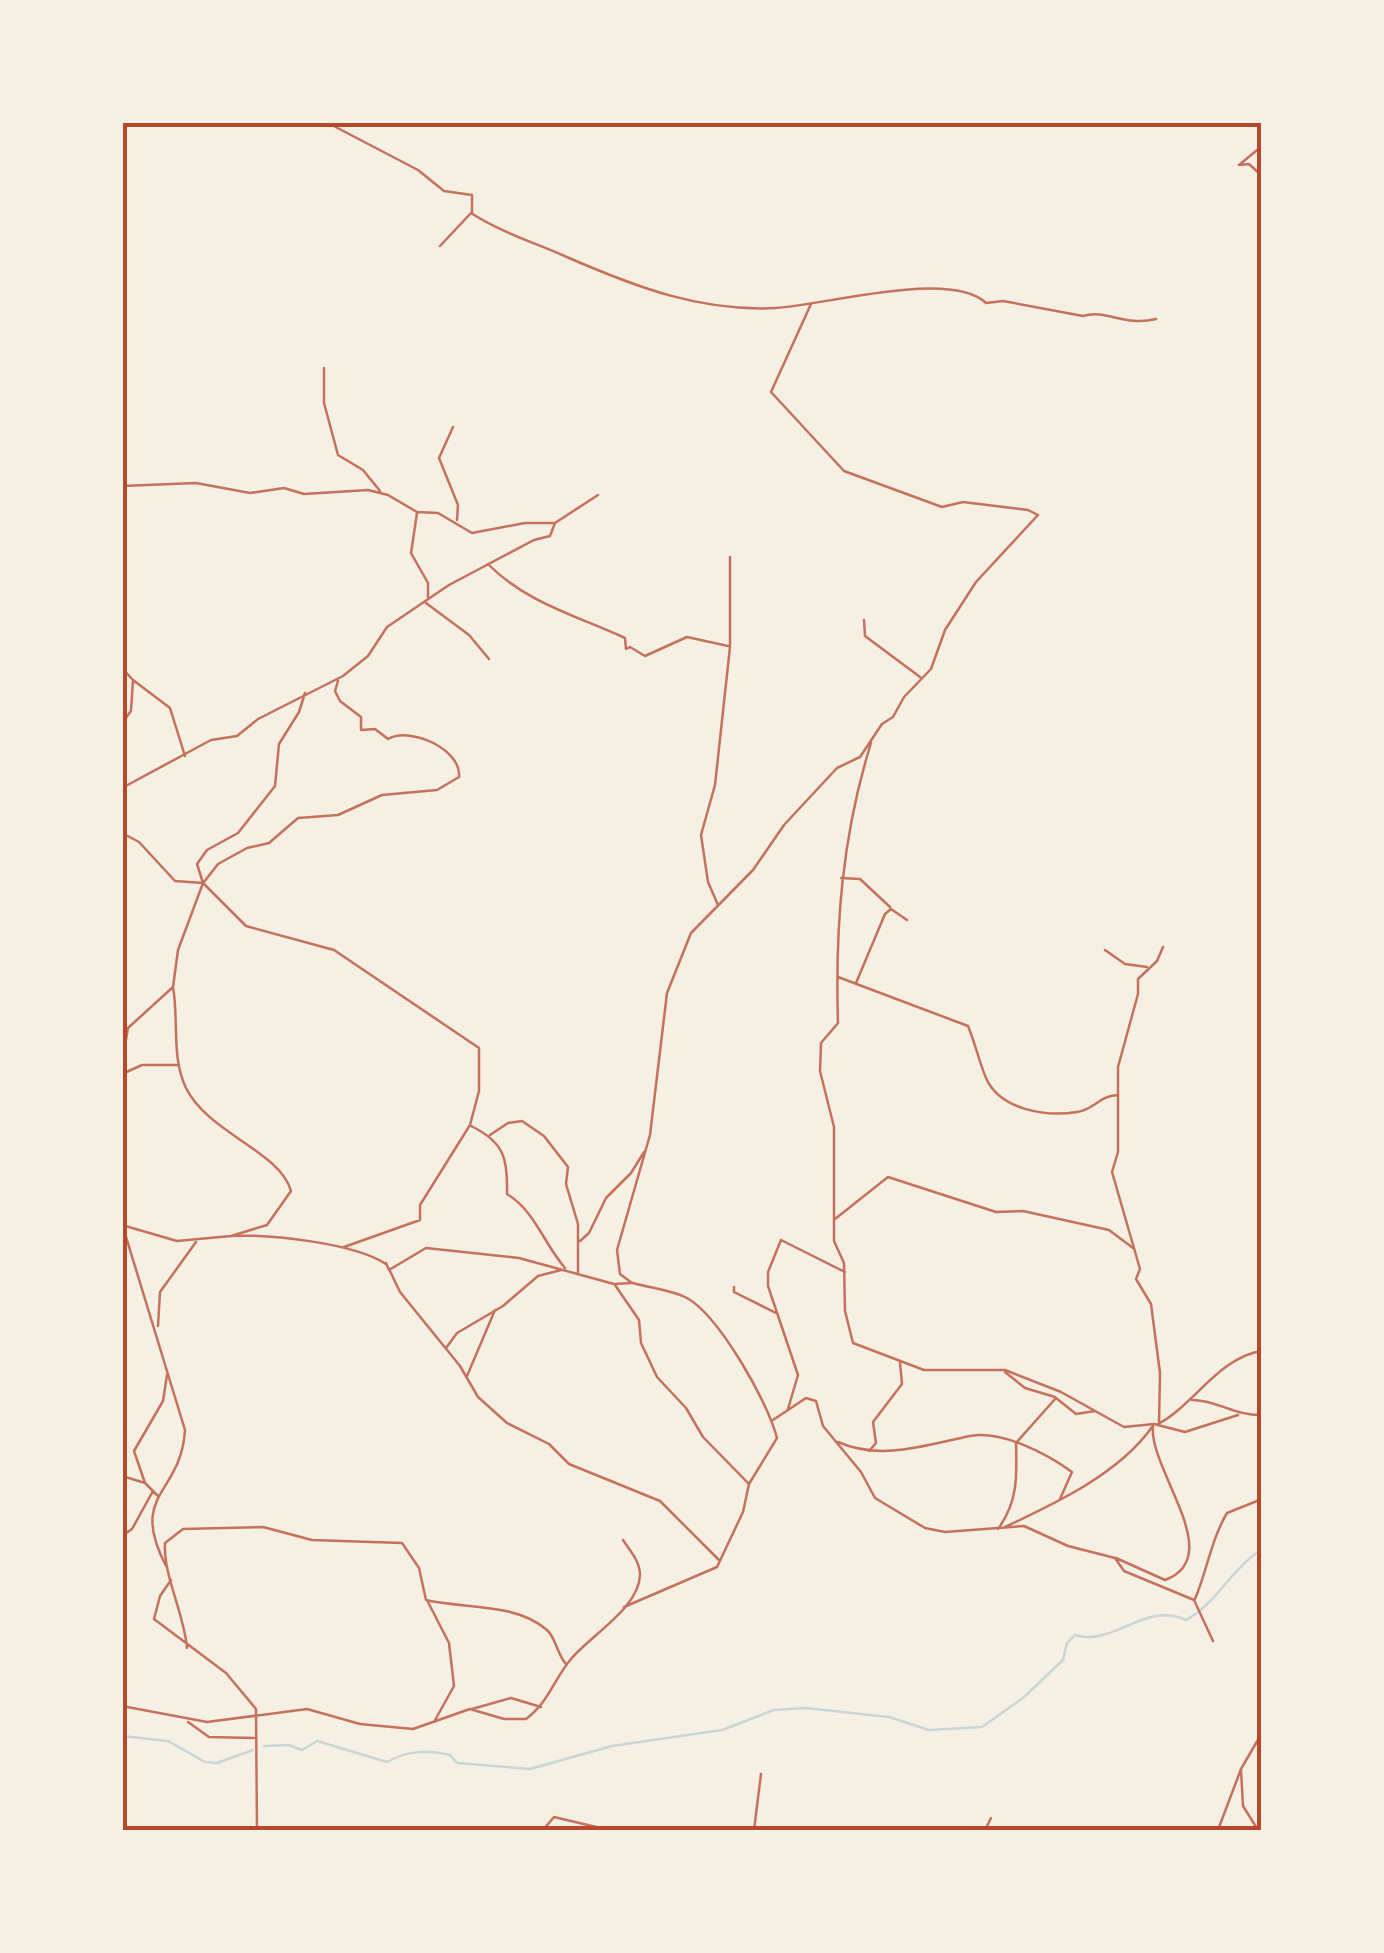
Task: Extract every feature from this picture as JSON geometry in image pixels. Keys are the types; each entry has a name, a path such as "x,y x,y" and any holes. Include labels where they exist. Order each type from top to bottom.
{"street":[{"path":"326,122 418,170 444,191 472,195 472,213 440,246"},
{"path":"1262,146 1239,164 1248,164 1262,176"},
{"path":"472,213 526,242 629,286 738,308 810,304 946,286 978,296 986,303 1003,301 1083,316 1094,313 1138,324 1156,319"},
{"path":"632,1283 620,1274 617,1250 646,1150 675,964 691,933 837,768 860,757 931,668 946,630 976,582 1038,513 964,502 942,507 844,471 771,392 810,304"},
{"path":"324,368 324,403 338,455 362,470 381,493 417,512 438,513 472,533 525,522 555,523 598,495"},
{"path":"453,427 439,458 458,505 457,521"},
{"path":"122,486 196,483 250,493 284,488 304,494 381,493"},
{"path":"417,512 411,553 428,583 426,600"},
{"path":"122,788 212,740 236,736 305,693 338,678 368,656 387,627 487,563 550,536 555,523"},
{"path":"718,906 708,882 700,835 715,785 730,646 730,557"},
{"path":"487,563 506,582 571,617 625,638 626,649 630,646 645,656 687,638 730,646"},
{"path":"426,600 469,635 488,659"},
{"path":"864,620 865,636 922,678"},
{"path":"122,668 170,708 185,756"},
{"path":"122,1225 178,1241 231,1236 267,1225 291,1190 276,1166 209,1120 186,1088 179,1066 173,987 178,950 203,884 218,864 246,848 270,843 298,818 338,815 382,796 437,790 460,776 455,760 436,743 406,735 388,739 375,729 361,730 361,717 340,701 335,691 338,678"},
{"path":"122,723 131,711 133,680"},
{"path":"305,693 299,712 279,744 275,786 238,833 207,850 197,864 203,884 246,926 334,950 479,1048 479,1091 470,1125 420,1205 420,1220 344,1247"},
{"path":"872,742 853,808 841,878 838,1023 821,1043 820,1071 834,1126 834,1241 845,1272 845,1311 854,1343 924,1370 1003,1370 1061,1392 1124,1427 1156,1424 1185,1432 1238,1415 1261,1415"},
{"path":"122,833 139,842 174,881 203,884"},
{"path":"841,878 860,879 907,920"},
{"path":"856,985 865,955 891,908"},
{"path":"773,1420 806,1398 816,1401 823,1426 875,1498 900,1515 944,1532 1024,1526 1068,1546 1115,1558 1166,1580 1179,1575 1189,1560 1190,1540 1154,1448 1160,1373 1151,1304 1136,1280 1140,1270 1112,1172 1118,1152 1118,1067 1138,994 1138,979 1157,961 1163,947"},
{"path":"1105,950 1125,964 1148,966"},
{"path":"837,976 968,1026 987,1080 1004,1099 1028,1110 1081,1112 1104,1095 1118,1095"},
{"path":"122,1062 128,1028 173,987"},
{"path":"122,1074 142,1066 179,1066"},
{"path":"490,1135 508,1123 522,1121 544,1136 568,1167 566,1184 578,1242 578,1274"},
{"path":"470,1125 490,1135 507,1156 507,1194 534,1218 540,1236 568,1272"},
{"path":"578,1242 588,1234 606,1198 631,1173 646,1150"},
{"path":"833,1220 888,1176 996,1212 1023,1212 1109,1230 1135,1250"},
{"path":"122,1225 158,1331 185,1430 184,1452 159,1498 149,1534 169,1573"},
{"path":"231,1236 344,1247 386,1263 400,1292 446,1349 478,1398 507,1423 549,1444 569,1464 660,1501 720,1561"},
{"path":"158,1331 160,1292 197,1240"},
{"path":"788,1410 798,1375 768,1272 781,1240 845,1272"},
{"path":"386,1263 389,1270 401,1266 426,1248 520,1258 614,1284 632,1283 684,1296 713,1320 773,1420 777,1438 749,1484 743,1512 712,1572 660,1588 623,1607"},
{"path":"446,1349 457,1334 538,1276 562,1270"},
{"path":"614,1284 639,1320 642,1343 657,1377 686,1408 703,1437 749,1484"},
{"path":"734,1286 746,1300 777,1313"},
{"path":"466,1378 496,1309"},
{"path":"997,1530 1059,1500 1137,1447 1156,1424 1192,1400 1222,1371 1262,1351"},
{"path":"868,1452 876,1444 873,1422 886,1410 902,1384 900,1362"},
{"path":"1003,1370 1025,1388 1056,1398 1076,1414 1096,1411"},
{"path":"145,1484 134,1452 162,1401 168,1373"},
{"path":"997,1530 1012,1510 1016,1443 1056,1398"},
{"path":"1192,1400 1211,1400 1238,1415"},
{"path":"837,1441 868,1452 926,1447 974,1434 1016,1443 1072,1472 1059,1500"},
{"path":"122,1476 145,1484 159,1498"},
{"path":"122,1536 132,1528 153,1491"},
{"path":"1194,1600 1208,1575 1206,1564 1227,1512 1262,1499"},
{"path":"187,1648 185,1620 169,1573 165,1543 175,1532 263,1527 312,1540 402,1543 419,1568 426,1600 449,1643 454,1686 433,1724"},
{"path":"470,1710 514,1720 526,1719 541,1707 552,1680 623,1607 640,1578 638,1562 623,1540"},
{"path":"1115,1558 1124,1570 1194,1600 1213,1641"},
{"path":"171,1580 160,1596 154,1619 242,1688 256,1709 260,1759 257,1830"},
{"path":"426,1600 502,1610 549,1631 557,1654 567,1665"},
{"path":"1218,1830 1241,1769 1259,1738 1258,1675 1262,1668"},
{"path":"122,1706 187,1720 255,1718 306,1710 360,1724 413,1729 511,1698 541,1707"},
{"path":"187,1720 209,1738 256,1738"},
{"path":"1241,1769 1243,1806 1258,1830"},
{"path":"754,1830 761,1774"},
{"path":"543,1830 554,1818 609,1830"},
{"path":"985,1830 992,1818"}],"waterway":[{"path":"264,1746 289,1745 302,1750 317,1741 387,1762 425,1752 450,1755 457,1763 530,1769 612,1746 722,1730 774,1710 806,1708 889,1717 929,1730 982,1727 1023,1698 1063,1660 1067,1643 1075,1635 1103,1635 1157,1616 1186,1620 1262,1549"},
{"path":"122,1736 168,1741 205,1762 217,1763 253,1750"}]}
